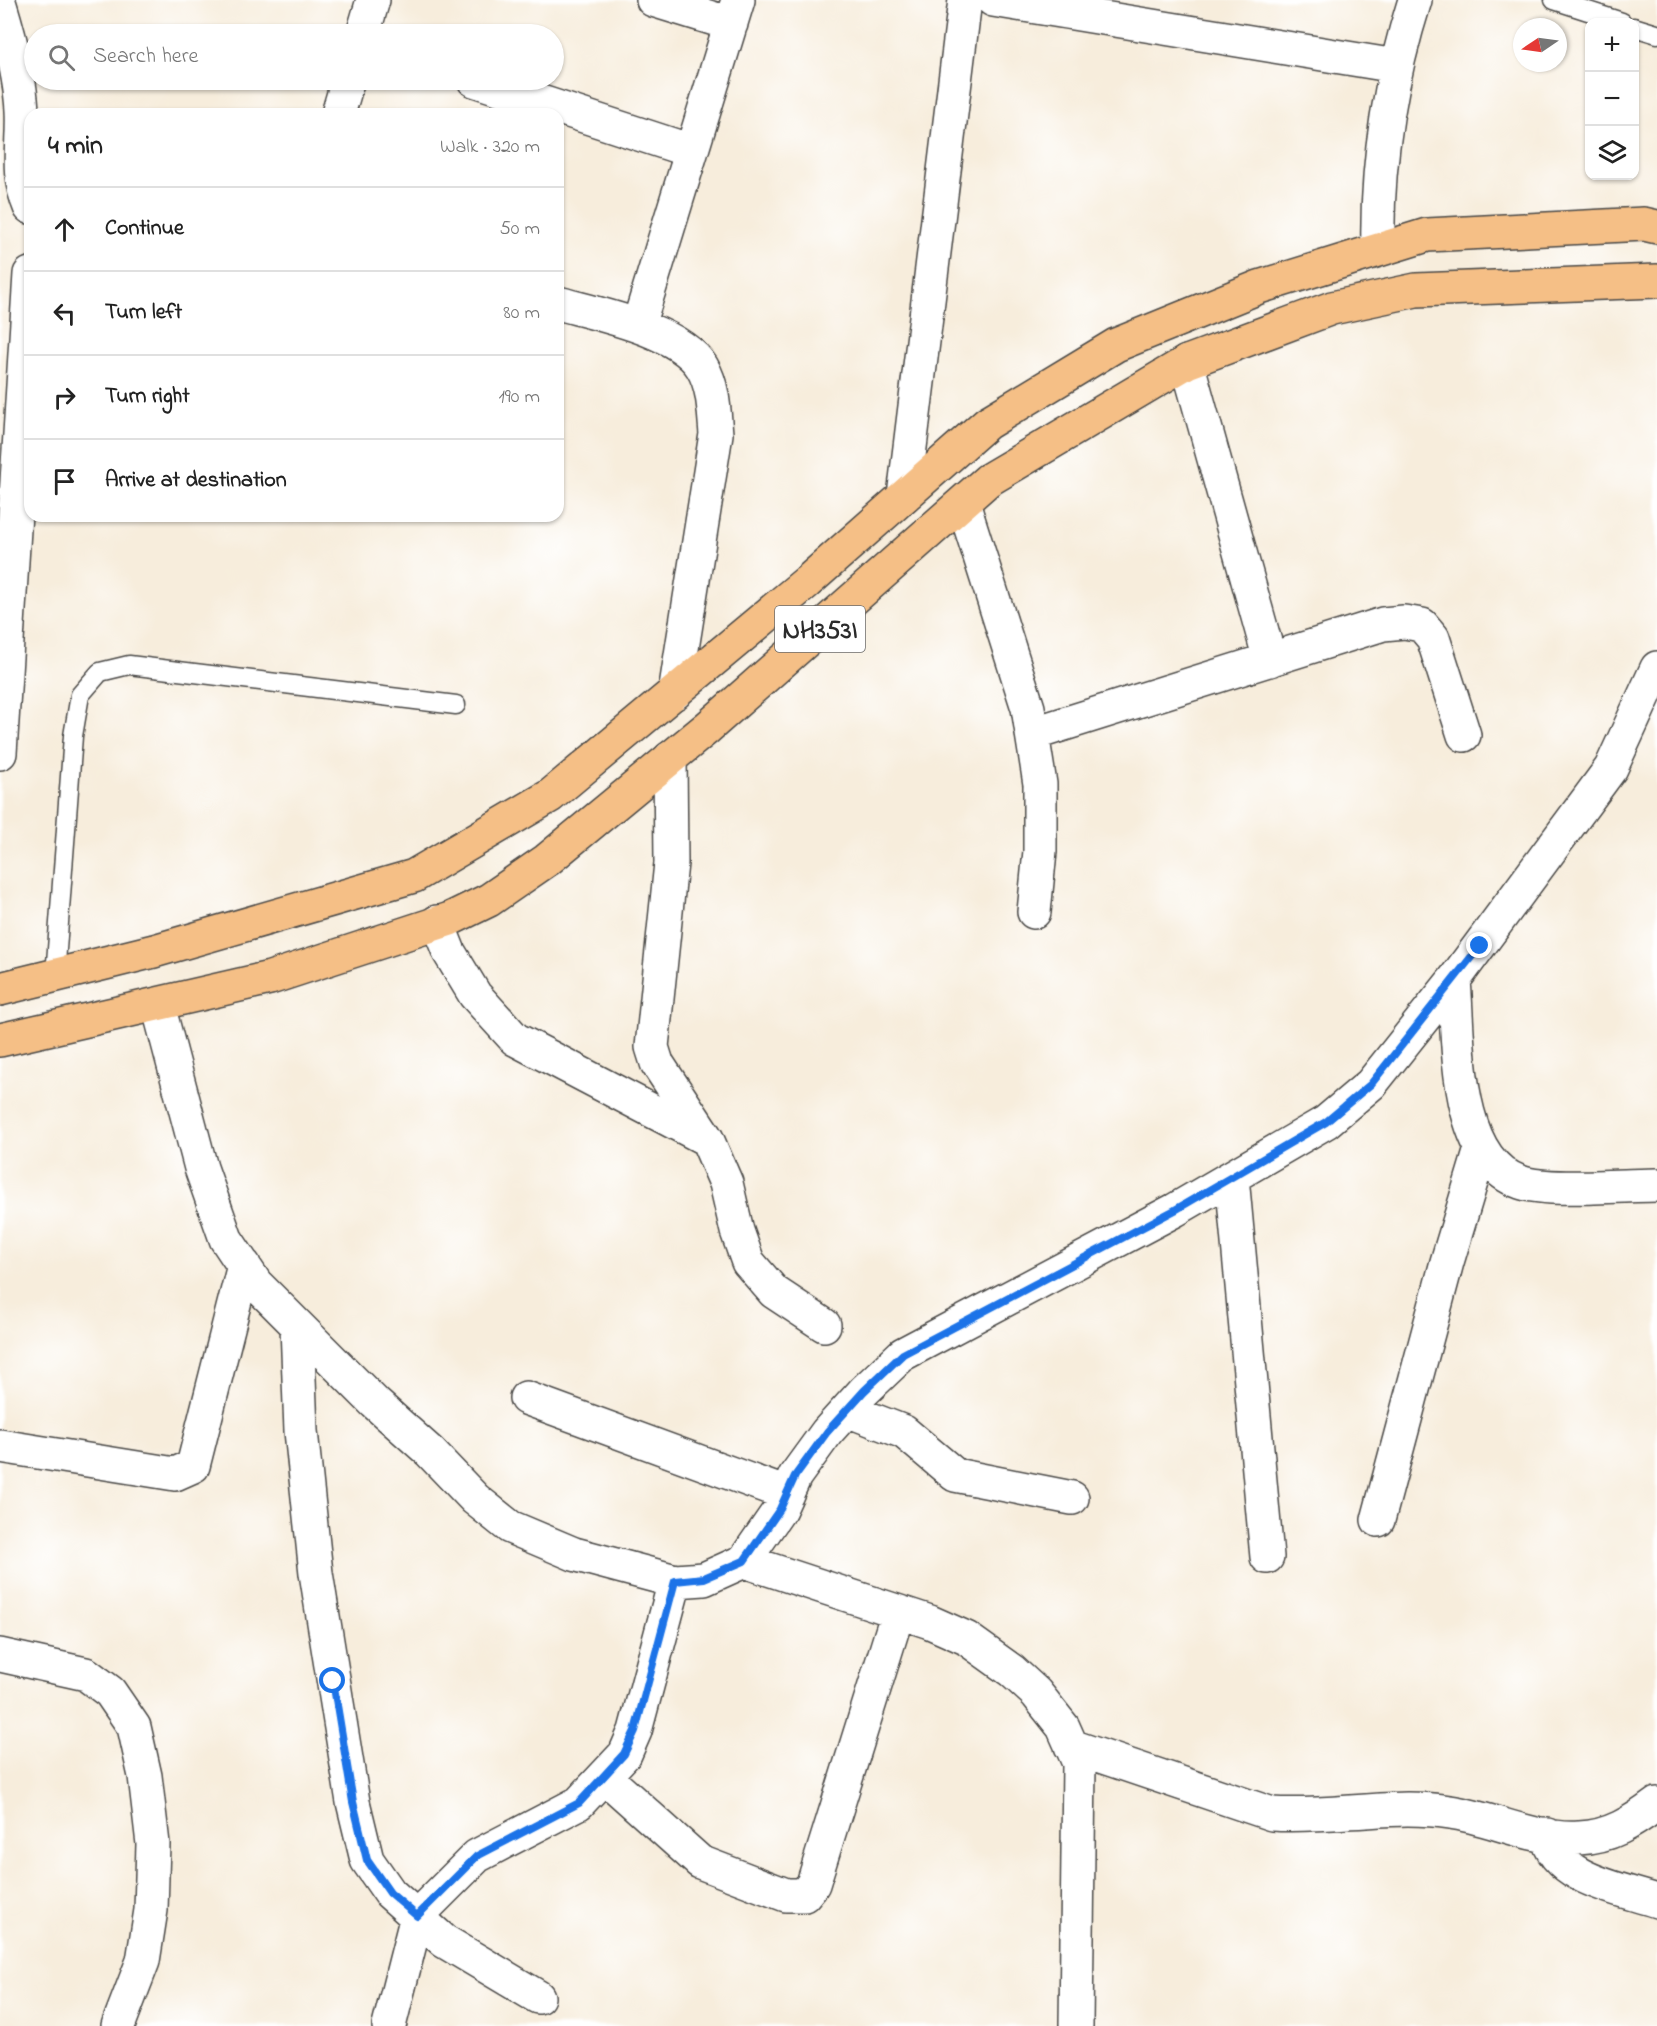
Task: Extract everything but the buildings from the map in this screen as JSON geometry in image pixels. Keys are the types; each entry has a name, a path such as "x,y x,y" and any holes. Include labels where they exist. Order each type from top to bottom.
{"highway":[{"name":"NH353I","path":"0,989 154,951 414,876 550,796 807,582 987,423 1116,345 1259,287 1427,235 1644,224 1657,227"},
{"name":"NH353I","path":"0,1040 270,978 437,922 489,900 524,878 670,758 988,480 1187,362 1332,308 1416,290 1657,281"}],"street":[{"path":"366,24 374,0"},
{"path":"638,326 734,12 653,0"},
{"path":"904,496 965,0"},
{"path":"993,0 1396,66"},
{"path":"1378,249 1377,197 1386,116 1396,66 1415,0"},
{"path":"2,23 22,111 20,162 24,180"},
{"path":"505,90 560,108"},
{"path":"564,109 691,151"},
{"path":"564,305 638,326 676,343 702,367 714,398 716,434 675,693"},
{"path":"1187,362 1270,660"},
{"path":"0,753 24,370"},
{"path":"963,503 1028,708 1040,784 1040,851 1034,912"},
{"path":"1032,734 1383,624 1404,622 1422,625 1433,638 1464,735"},
{"path":"158,1005 201,1168 226,1239 256,1284 375,1403 430,1452 475,1499 510,1527 574,1554 675,1581 704,1578 744,1561 780,1509 795,1476 847,1410 903,1354 1175,1210 1326,1122 1371,1084 1454,980 1611,768 1657,668"},
{"path":"670,758 671,863 652,1047 657,1063 707,1139 726,1183 737,1232 748,1262 774,1292 824,1325"},
{"path":"437,922 449,952 475,995 515,1040 707,1139"},
{"path":"1454,980 1465,1105 1481,1149 1496,1168 1520,1182 1549,1185 1657,1185"},
{"path":"1378,1520 1447,1262 1481,1149"},
{"path":"1232,1177 1267,1557"},
{"path":"0,1446 175,1474 193,1466 244,1264"},
{"path":"297,1326 301,1431 316,1573 353,1802 367,1860 390,1893 444,1941 538,1997"},
{"path":"526,1398 787,1494"},
{"path":"847,1410 904,1432 955,1475 1072,1498"},
{"path":"744,1561 898,1612 966,1638 1012,1671 1036,1694 1056,1719 1079,1763 1076,2026"},
{"path":"389,2026 417,1916 477,1856 579,1803 624,1754 635,1731 675,1581"},
{"path":"605,1777 700,1862 786,1895 804,1895 813,1884 898,1612"},
{"path":"0,1655 86,1674 110,1692 134,1726 145,1776 153,1844 151,1910 143,1962 118,2026"},
{"path":"1071,1746 1272,1814 1296,1816 1396,1809 1450,1812 1547,1835 1578,1839 1609,1834 1636,1821 1657,1804"},
{"path":"1547,1835 1550,1848 1562,1863 1591,1879 1657,1901"}],"lane":[{"path":"1554,0 1610,18"},
{"path":"1639,28 1657,34"},
{"path":"55,975 73,736 80,695 100,672 129,665 456,705"}],"route":[{"path":"333,1681 353,1802 367,1860 390,1893 417,1916 477,1856 579,1803 605,1777 624,1754 635,1731 675,1581 704,1578 744,1561 780,1509 795,1476 827,1432 864,1391 903,1354 1175,1210 1326,1122 1371,1084 1480,946"}]}
